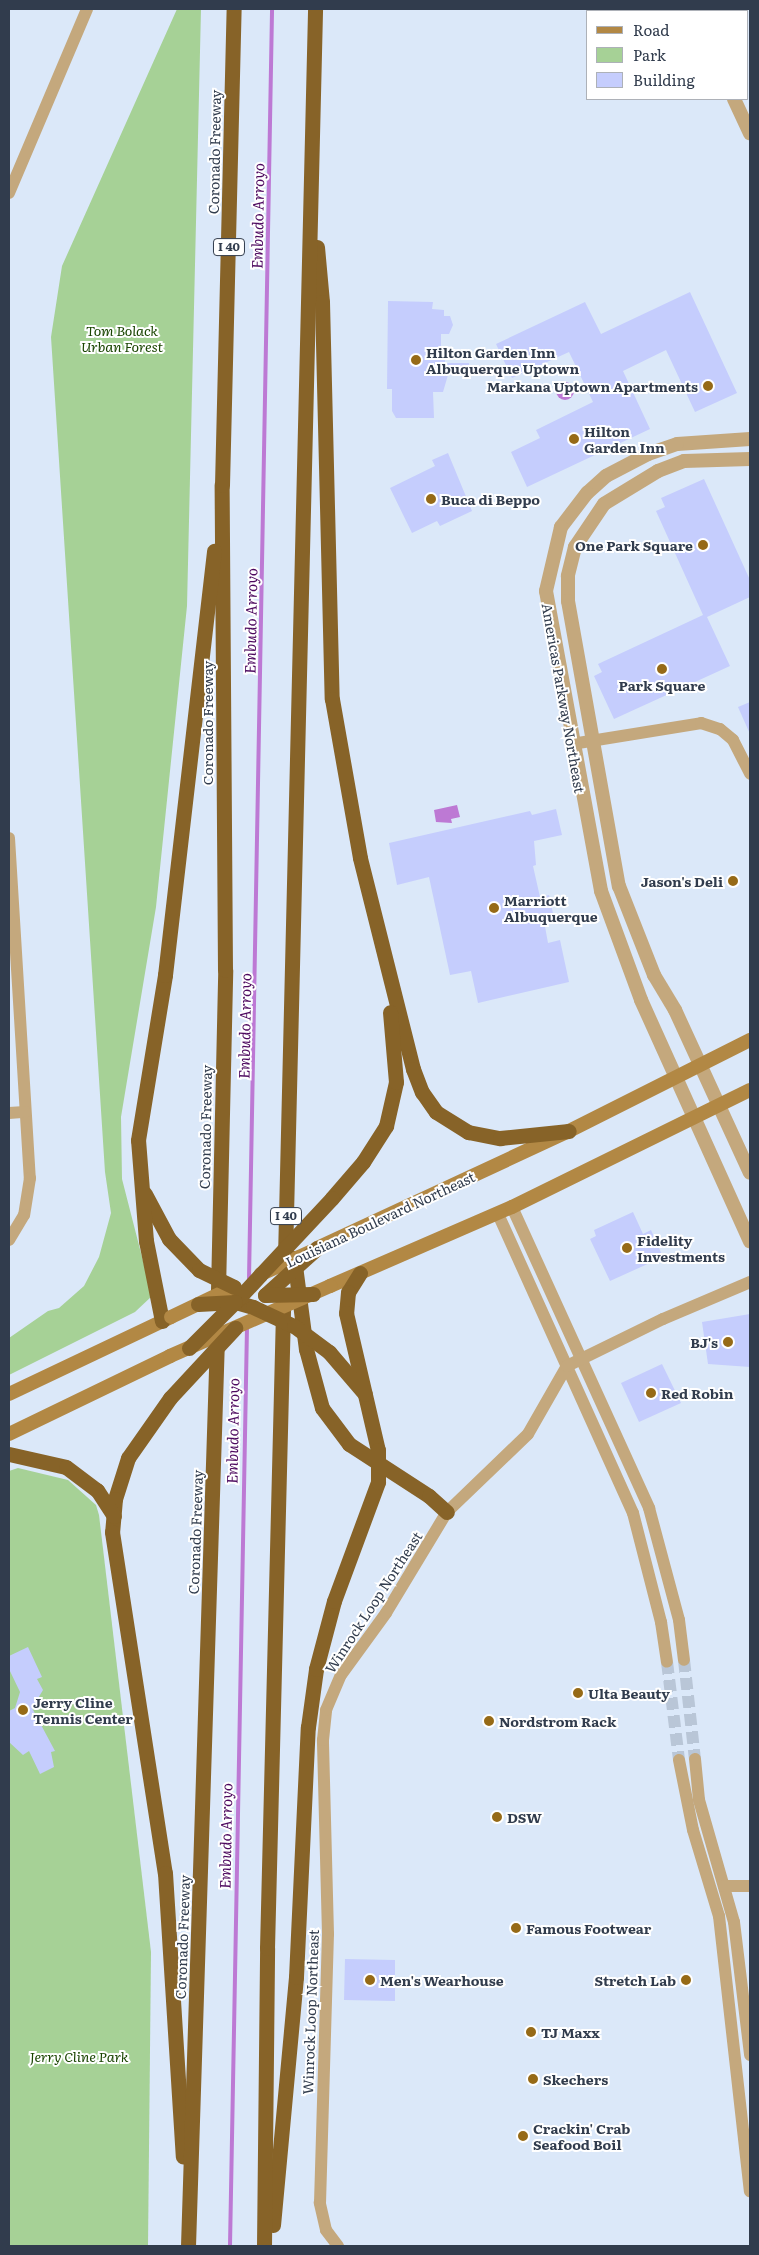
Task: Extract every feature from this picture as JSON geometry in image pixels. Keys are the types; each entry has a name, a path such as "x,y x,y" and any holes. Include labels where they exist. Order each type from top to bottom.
{"highway":[{"name":"Coronado Freeway","path":"188,2242 217,1370 225,970 222,485 234,9"},
{"name":"I 40","path":"264,2246 267,1948 315,9"},
{"path":"311,186 322,302 332,698 345,784 389,985 413,1069 422,1092 436,1112 468,1132 486,1137 569,1131"},
{"path":"167,1319 146,1241 141,1186 140,1123 165,975 222,485"},
{"path":"189,1348 238,1293 260,1275 332,1198 374,1148 388,1119 396,1082 389,985"},
{"path":"141,1186 169,1239 199,1270 238,1293 253,1307 310,1336 329,1352 366,1395"},
{"path":"286,1206 306,1349 322,1408 350,1444 429,1496 448,1512"},
{"path":"188,2242 165,1873 113,1555 114,1516 128,1458 170,1398 265,1295 323,1246"},
{"path":"271,2246 296,1977 308,1727 316,1669 334,1601 378,1482 378,1450 346,1304 348,1292 360,1274"},
{"path":"198,1304 238,1293 265,1295 313,1294"},
{"path":"9,1454 66,1466 97,1490 114,1516"}],"main road":[{"name":"Louisiana Boulevard Northeast","path":"260,1275 569,1131 676,1075 750,1040"},
{"path":"9,1434 170,1356 498,1214 750,1090"},
{"path":"9,1394 198,1304"}],"street":[{"path":"9,193 87,9"},
{"path":"734,100 750,134"},
{"name":"Americas Parkway Northeast","path":"750,439 692,442 648,454 606,476 587,492 561,527 546,591 572,744 601,891 641,1000 750,1241"},
{"name":"Americas Parkway Northeast","path":"750,459 684,461 658,471 604,504 575,547 568,576 568,601 592,740 622,895 650,967 675,1010 699,1064 721,1104 750,1173"},
{"path":"572,744 701,724 720,729 733,740 750,774"},
{"path":"9,838 13,960 30,1178 24,1215 9,1240"},
{"path":"9,1113 26,1112"},
{"path":"512,1207 584,1358 649,1508 679,1620 684,1660"},
{"path":"498,1214 633,1513 668,1662"},
{"path":"567,1366 663,1318 750,1282"},
{"name":"Winrock Loop Northeast","path":"338,2246 326,2230 320,2203 328,1934 323,1740 326,1710 341,1675 386,1613 448,1512 528,1434 567,1366"},
{"path":"695,1759 708,1831 734,1922 750,2055"},
{"path":"679,1760 693,1830 719,1916 750,2190"},
{"path":"693,1830 708,1831"},
{"path":"724,1886 750,1886"}],"green space":[{"name":"Tom Bolack Urban Forest","path":"177,9 201,9 187,606 156,907 121,1117 122,1179 152,1296 135,1312 9,1375 9,1338 48,1311 59,1308 84,1286 99,1257 111,1213 105,1172 51,337 62,266"},
{"name":"Jerry Cline Park","path":"18,1468 68,1480 96,1505 99,1515 151,1952 148,2246 9,2246 9,1471"}],"shaded area":[{"path":"565,382 573,387 574,391 569,399 565,400 557,395 556,391 561,383"},
{"path":"457,805 460,817 451,819 452,823 436,822 434,810"}],"building":[{"name":"Markana Uptown Apartments","path":"690,292 737,393 695,412 666,350 623,371 650,429 527,487 511,452 540,438 536,430 593,402 569,352 512,378 496,344 585,302 601,334"},
{"name":"Hilton Garden Inn Albuquerque Uptown","path":"388,301 433,302 432,309 444,310 444,316 450,316 453,325 449,334 441,334 441,356 445,356 445,363 469,363 469,374 448,375 443,392 433,392 434,418 396,418 392,411 392,389 387,389"},
{"name":"Buca di Beppo","path":"448,453 472,511 440,526 437,521 412,533 390,488 435,466 432,460"},
{"path":"704,479 750,580 750,597 707,617 730,666 614,719 594,676 602,672 598,664 703,615 656,511 665,507 661,498"},
{"path":"750,702 750,734 738,707"},
{"name":"Marriott Albuquerque","path":"556,809 562,835 534,841 536,865 533,866 540,897 549,895 554,918 544,921 548,943 560,940 569,982 478,1003 471,971 450,975 429,877 397,885 389,843 530,811 532,815"},
{"name":"Fidelity Investments","path":"633,1212 643,1234 651,1230 663,1257 610,1281 590,1239 596,1236 594,1230"},
{"name":"BJ's","path":"750,1314 750,1367 708,1364 702,1322"},
{"name":"Red Robin","path":"662,1364 681,1403 639,1422 621,1383"},
{"name":"Jerry Cline Tennis Center","path":"28,1647 42,1677 37,1679 43,1690 37,1700 50,1709 32,1708 55,1751 51,1752 54,1767 40,1774 29,1751 23,1755 9,1742 9,1711 15,1708 20,1692 9,1669 9,1656"},
{"name":"Men's Wearhouse","path":"345,1959 395,1960 395,2001 344,2000"}],"waterway":[{"name":"Embudo Arroyo","path":"249,1279 272,9"},
{"name":"Embudo Arroyo","path":"230,2246 247,1326"}],"tunnel":[{"path":"684,1660 695,1759"},
{"path":"667,1662 679,1760"}],"place":[{"name":"Hilton Garden Inn Albuquerque Uptown","path":"416,360"},
{"name":"Markana Uptown Apartments","path":"708,386"},
{"name":"Hilton Garden Inn","path":"574,439"},
{"name":"Buca di Beppo","path":"431,499"},
{"name":"One Park Square","path":"703,545"},
{"name":"Park Square","path":"662,669"},
{"name":"Jason's Deli","path":"733,881"},
{"name":"Marriott Albuquerque","path":"494,908"},
{"name":"Fidelity Investments","path":"627,1248"},
{"name":"BJ's","path":"728,1342"},
{"name":"Red Robin","path":"651,1393"},
{"name":"Ulta Beauty","path":"578,1693"},
{"name":"Jerry Cline Tennis Center","path":"23,1710"},
{"name":"Nordstrom Rack","path":"489,1721"},
{"name":"DSW","path":"497,1817"},
{"name":"Famous Footwear","path":"516,1928"},
{"name":"Men's Wearhouse","path":"370,1980"},
{"name":"Stretch Lab","path":"686,1980"},
{"name":"TJ Maxx","path":"531,2032"},
{"name":"Skechers","path":"533,2079"},
{"name":"Crackin' Crab Seafood Boil","path":"523,2136"}]}
